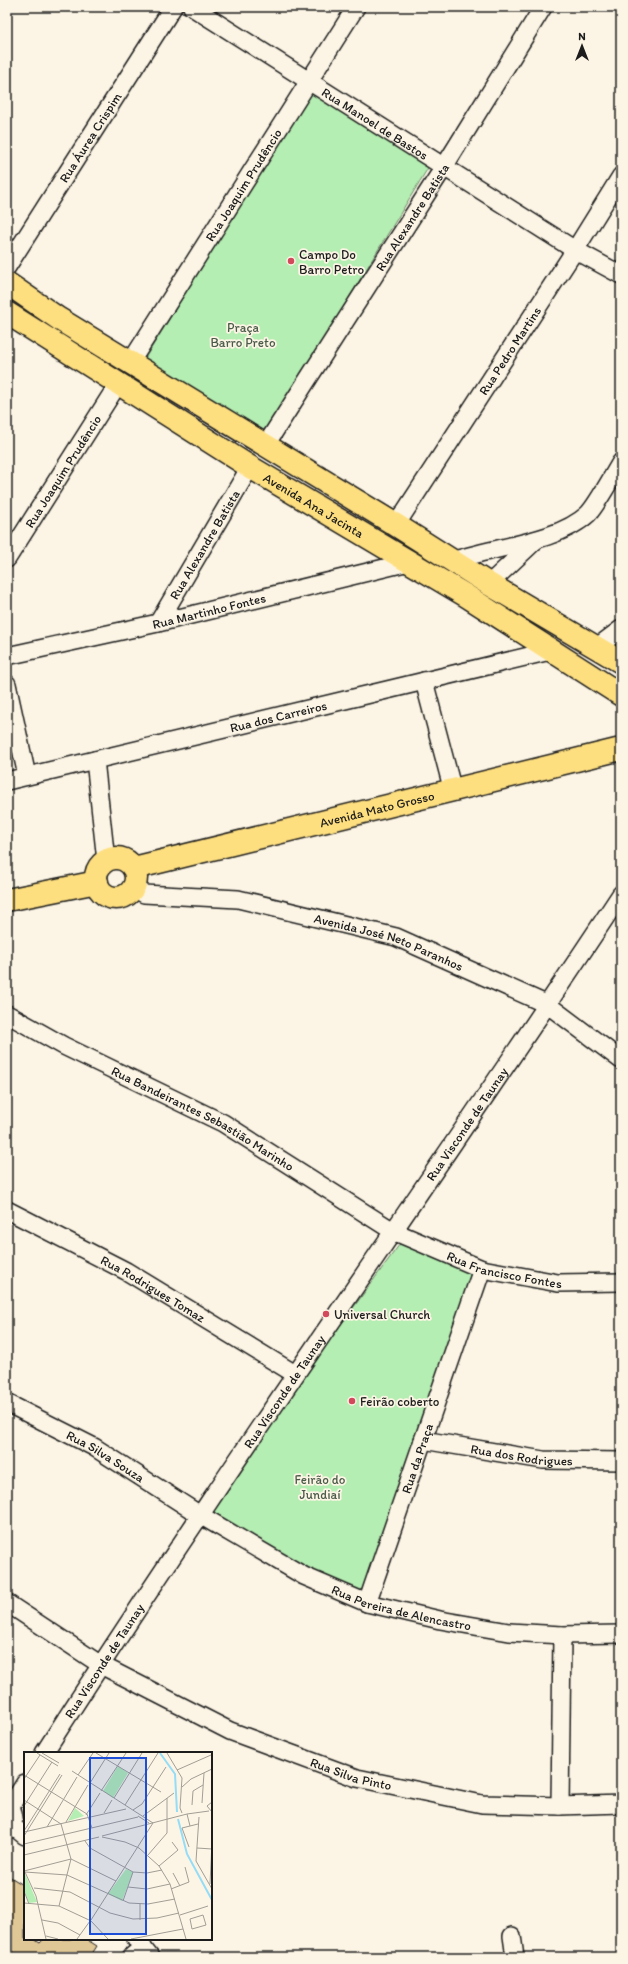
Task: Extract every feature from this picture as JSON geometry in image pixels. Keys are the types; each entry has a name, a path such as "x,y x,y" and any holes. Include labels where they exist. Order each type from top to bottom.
{"main road":[{"name":"Avenida Ana Jacinta","path":"7,283 59,320 396,525 489,584 621,662"},
{"name":"Avenida Ana Jacinta","path":"7,313 250,467 409,562 615,691"},
{"path":"47,338 59,320"},
{"path":"327,512 342,492"},
{"path":"615,691 621,668"},
{"name":"Avenida Mato Grosso","path":"134,877 621,749"},
{"path":"118,858 130,863 134,877 126,895 114,898 103,893 97,882 98,870 106,861 118,858"},
{"path":"7,900 97,882"}],"street":[{"name":"Rua Áurea Crispim","path":"7,267 173,7"},
{"name":"Rua Manoel de Bastos","path":"192,7 576,250 621,275"},
{"name":"Rua Joaquim Prudêncio","path":"130,363 356,7"},
{"name":"Rua Alexandre Batista","path":"265,446 444,167 543,7"},
{"name":"Rua Pedro Martins","path":"396,525 576,250 621,176"},
{"name":"Rua Joaquim Prudêncio","path":"7,559 118,384"},
{"path":"452,561 537,539 572,525 588,513 621,462"},
{"name":"Rua Alexandre Batista","path":"158,623 250,467"},
{"path":"489,584 537,539"},
{"name":"Rua Martinho Fontes","path":"7,656 158,623 409,562"},
{"path":"597,647 621,629"},
{"name":"Rua dos Carreiros","path":"7,781 550,651"},
{"path":"424,682 453,792"},
{"path":"7,684 26,776"},
{"path":"95,760 106,861"},
{"name":"Avenida José Neto Paranhos","path":"134,877 144,894 238,899 396,937 548,1005 621,1060"},
{"name":"Rua Visconde de Taunay","path":"45,1752 200,1515 548,1005 621,894"},
{"name":"Rua Bandeirantes Sebastião Marinho","path":"7,1014 64,1046 223,1123 393,1231"},
{"name":"Rua Rodrigues Tomaz","path":"7,1210 126,1271 295,1374"},
{"name":"Rua Francisco Fontes","path":"393,1231 482,1269 558,1283 621,1282"},
{"name":"Rua da Praça","path":"367,1603 482,1269"},
{"name":"Rua Silva Souza","path":"7,1403 94,1447 200,1515"},
{"name":"Rua dos Rodrigues","path":"423,1440 543,1460 621,1461"},
{"name":"Rua Pereira de Alencastro","path":"200,1515 304,1576 367,1603 440,1620 509,1632 562,1635 621,1634"},
{"name":"Rua Silva Pinto","path":"7,1603 101,1665 230,1731 357,1778 482,1804 560,1806 621,1804"},
{"path":"560,1806 562,1635"},
{"path":"24,1784 8,1807 14,1813 14,1818 9,1826 24,1835"},
{"path":"512,1936 515,1957"}],"green space":[{"name":"Praça Barro Preto","path":"311,91 431,163 261,442 142,363"},
{"name":"Feirão do Jundiaí","path":"402,1241 479,1269 365,1598 201,1516"}],"building":[{"path":"7,1875 24,1885 24,1940 36,1940 40,1943 43,1940 88,1940 97,1946 90,1957 21,1957 7,1948"}],"place":[{"name":"Campo Do Barro Petro","path":"291,261"},
{"name":"Universal Church","path":"326,1314"},
{"name":"Feirão coberto","path":"352,1401"}]}
